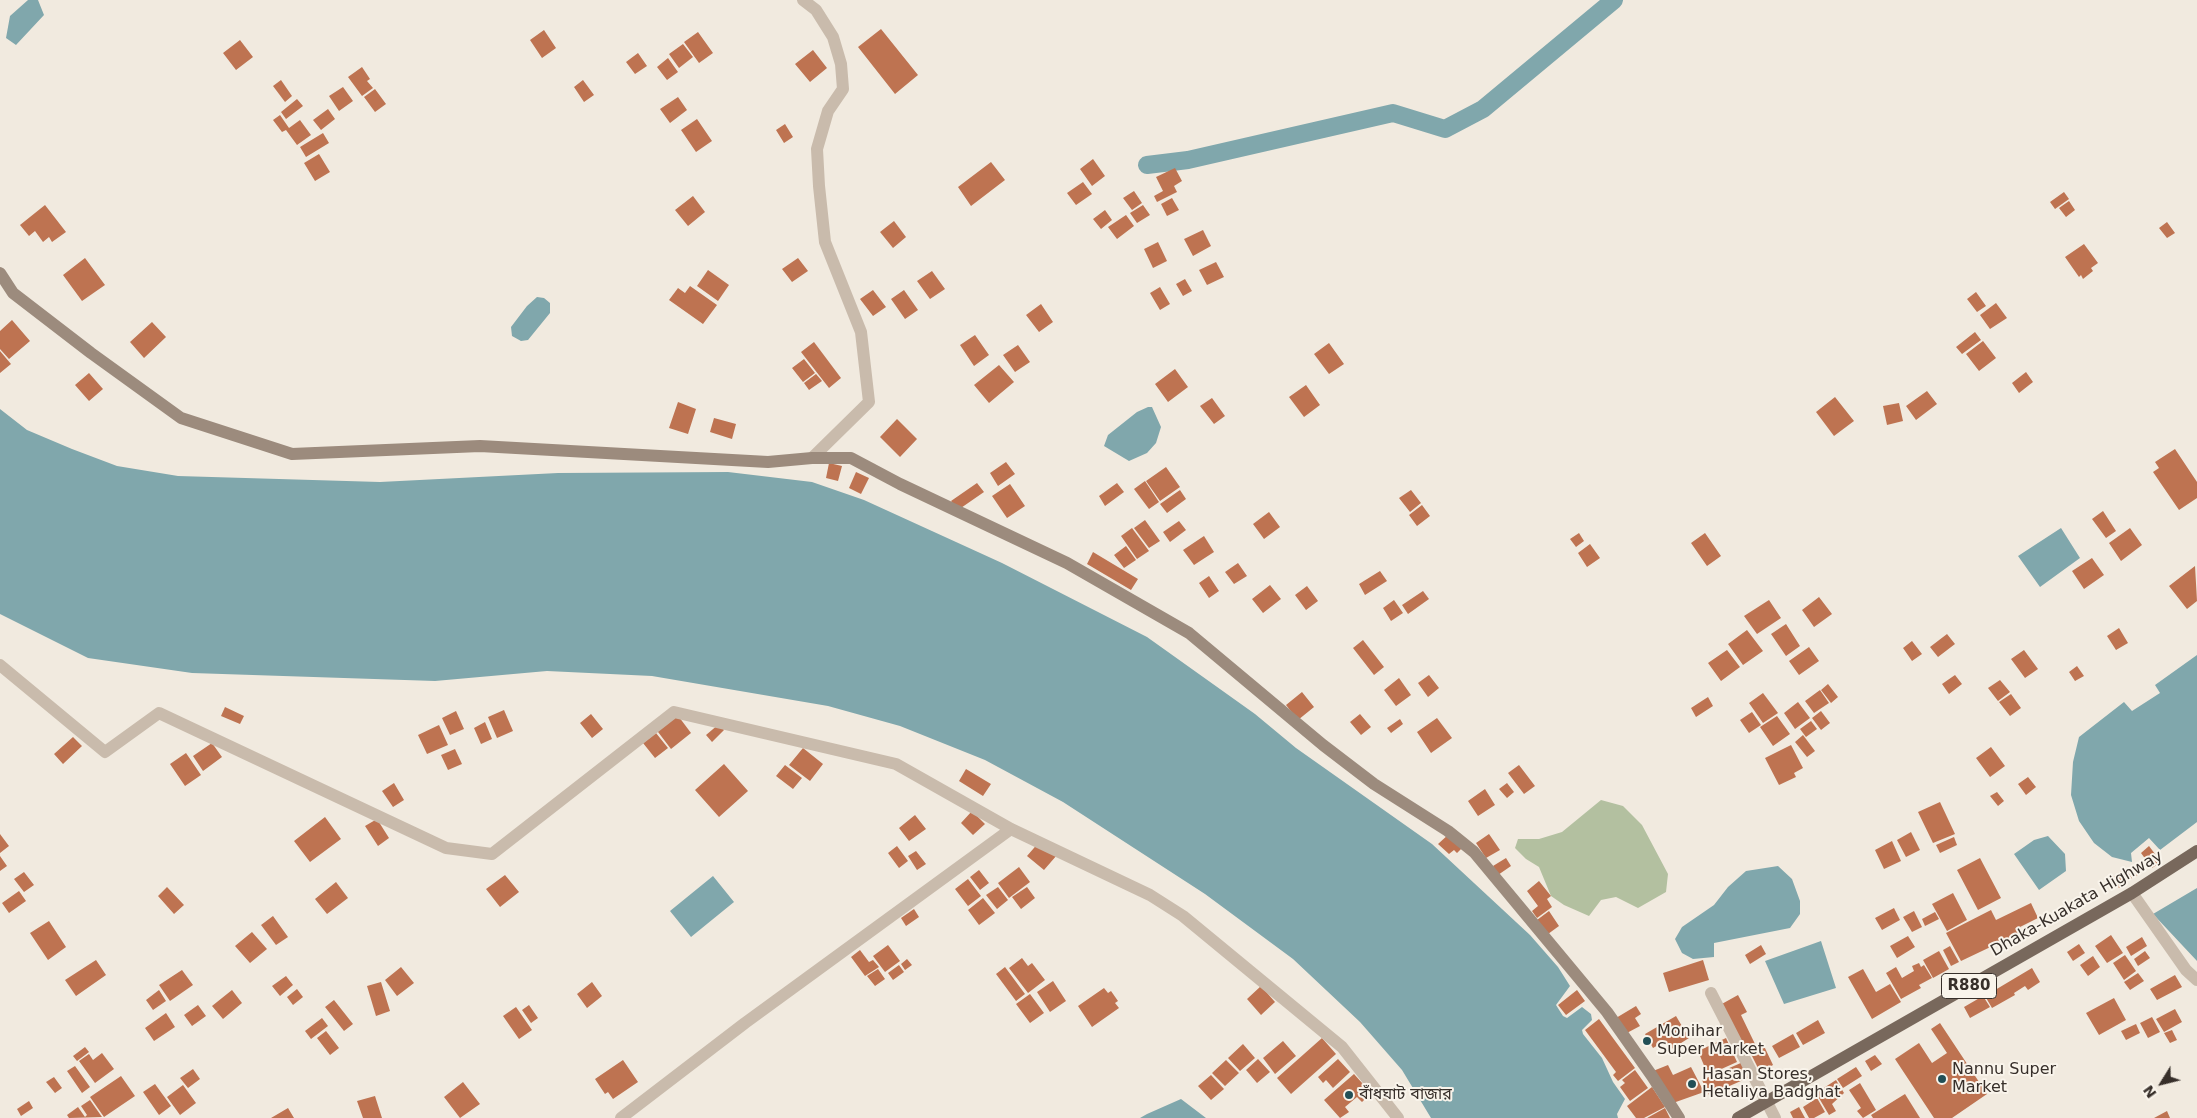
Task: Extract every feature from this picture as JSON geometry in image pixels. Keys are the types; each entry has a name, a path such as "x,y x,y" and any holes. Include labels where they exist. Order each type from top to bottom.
{"main road":[{"name":"Dhaka-Kuakata Highway","path":"1738,1118 2132,893 2197,851"}],"street":[{"path":"803,0 816,10 833,37 841,64 843,89 828,111 817,149 819,186 825,242 861,332 869,402 812,458"},
{"path":"0,273 13,294 181,418 292,454 480,446 768,462 812,458 851,458 900,484 1067,564 1189,633 1330,751 1374,784 1448,831 1474,852 1607,1012 1679,1118"},
{"path":"0,665 105,752 159,713 446,848 492,854 674,712 896,764 1010,829 1150,895 1183,916 1342,1047 1398,1118"},
{"path":"621,1118 745,1023 1010,829"},
{"path":"2132,893 2186,970 2197,980"},
{"path":"1711,993 1775,1118"}],"green space":[{"path":"1601,800 1623,806 1642,825 1668,874 1666,892 1638,908 1616,897 1601,900 1589,916 1564,905 1551,896 1539,867 1526,859 1515,848 1518,839 1539,839 1562,832"}],"water":[{"path":"28,0 38,0 44,15 16,45 6,38 10,16"},
{"path":"537,297 544,298 550,303 550,313 528,340 521,341 512,336 511,327 527,306"},
{"path":"1152,407 1161,427 1156,443 1147,453 1129,461 1104,446 1108,435 1137,412"},
{"path":"0,409 27,430 117,466 178,476 380,482 558,473 728,472 812,482 864,500 1002,563 1147,637 1255,714 1296,748 1432,844 1530,935 1558,967 1570,986 1556,1005 1563,1016 1567,1018 1582,1007 1591,1014 1592,1020 1582,1030 1583,1034 1602,1058 1613,1082 1625,1099 1617,1114 1618,1118 1431,1118 1402,1070 1360,1022 1293,959 1205,894 1063,802 985,760 900,726 828,706 652,676 547,671 435,681 192,673 88,658 0,614"},
{"path":"2061,528 2080,558 2040,587 2018,556"},
{"path":"2197,655 2197,822 2160,850 2149,838 2131,853 2132,862 2112,857 2094,843 2079,821 2071,795 2073,762 2079,737 2124,702 2132,711 2160,693 2155,685"},
{"path":"2048,836 2065,854 2066,871 2039,890 2014,854 2034,840"},
{"path":"1778,866 1792,879 1800,901 1800,914 1790,928 1714,943 1714,957 1693,959 1682,953 1675,939 1682,927 1714,905 1728,887 1746,871"},
{"path":"713,876 734,902 691,937 670,911"},
{"path":"2197,888 2197,961 2153,914"},
{"path":"1821,941 1836,988 1784,1004 1765,961"},
{"path":"1181,1099 1206,1118 1140,1118 1147,1114"}],"building":[{"path":"881,29 918,75 895,94 858,47"},
{"path":"544,30 556,48 542,58 530,40"},
{"path":"698,32 713,53 699,63 684,42"},
{"path":"240,40 253,57 236,70 223,53"},
{"path":"683,44 693,57 679,68 669,54"},
{"path":"813,50 827,68 810,82 795,64"},
{"path":"638,53 647,66 635,74 626,62"},
{"path":"668,58 678,72 667,80 657,67"},
{"path":"362,67 370,79 367,81 373,88 362,96 348,77"},
{"path":"281,80 292,96 285,102 273,86"},
{"path":"583,80 594,95 584,102 574,87"},
{"path":"343,87 353,101 339,111 329,96"},
{"path":"375,89 386,104 375,112 364,97"},
{"path":"678,97 687,110 670,123 660,109"},
{"path":"297,99 303,106 286,119 281,112"},
{"path":"328,109 335,119 321,130 313,120"},
{"path":"280,115 289,128 300,120 311,135 297,145 286,130 282,132 273,120"},
{"path":"697,119 712,141 696,152 681,130"},
{"path":"785,124 793,137 784,143 776,130"},
{"path":"323,133 329,143 306,157 300,147"},
{"path":"319,154 330,172 315,181 304,163"},
{"path":"1093,159 1105,176 1092,186 1080,169"},
{"path":"991,162 1005,180 971,206 958,187"},
{"path":"1175,168 1182,181 1174,186 1177,192 1157,202 1154,196 1163,191 1156,177"},
{"path":"1083,182 1092,194 1076,205 1067,193"},
{"path":"1134,191 1142,203 1132,210 1123,198"},
{"path":"2064,192 2069,199 2055,209 2050,202"},
{"path":"693,196 705,212 688,226 675,210"},
{"path":"1172,198 1179,210 1167,216 1161,204"},
{"path":"2069,201 2075,210 2066,217 2059,208"},
{"path":"45,205 66,232 52,242 49,237 43,242 35,231 29,236 20,225"},
{"path":"1143,205 1150,215 1137,223 1130,213"},
{"path":"1105,210 1112,220 1101,229 1093,219"},
{"path":"1126,215 1134,226 1117,239 1108,227"},
{"path":"894,221 906,237 893,248 880,232"},
{"path":"2167,222 2175,233 2167,238 2159,228"},
{"path":"1203,230 1211,246 1193,256 1184,239"},
{"path":"1158,242 1167,261 1153,268 1144,249"},
{"path":"2084,244 2098,263 2091,268 2093,271 2083,279 2081,275 2079,277 2065,257"},
{"path":"85,258 105,285 82,301 63,275"},
{"path":"798,258 808,271 792,282 782,269"},
{"path":"1216,262 1224,277 1207,285 1199,270"},
{"path":"708,270 729,285 718,301 697,286"},
{"path":"932,271 945,289 930,299 917,281"},
{"path":"1185,279 1192,291 1183,296 1176,284"},
{"path":"690,286 717,305 703,324 669,300 678,288 685,293"},
{"path":"1160,287 1170,304 1160,310 1150,293"},
{"path":"873,290 886,307 873,316 860,299"},
{"path":"904,290 918,310 905,319 891,299"},
{"path":"1976,292 1986,306 1977,312 1967,299"},
{"path":"1996,303 2007,318 1990,329 1980,315"},
{"path":"1041,304 1053,322 1039,332 1026,315"},
{"path":"12,320 30,341 9,359 0,349 0,331"},
{"path":"152,322 166,337 144,358 130,342"},
{"path":"1975,332 1981,340 1962,354 1956,347"},
{"path":"975,335 989,355 974,366 960,345"},
{"path":"1983,341 1996,358 1979,371 1966,354"},
{"path":"814,342 841,378 829,388 801,352"},
{"path":"1329,343 1344,364 1329,374 1314,354"},
{"path":"1018,345 1030,362 1015,372 1003,355"},
{"path":"0,351 11,364 0,373"},
{"path":"804,359 815,373 803,382 792,368"},
{"path":"999,365 1014,382 989,403 974,385"},
{"path":"1175,369 1188,387 1168,402 1155,384"},
{"path":"2026,372 2033,382 2019,393 2012,383"},
{"path":"89,373 103,389 89,401 75,385"},
{"path":"816,374 822,381 809,390 804,383"},
{"path":"1306,385 1320,405 1304,417 1289,397"},
{"path":"1927,391 1937,404 1916,420 1906,406"},
{"path":"1835,397 1854,421 1834,436 1816,412"},
{"path":"1212,398 1225,416 1214,424 1200,406"},
{"path":"678,402 696,409 688,434 669,428"},
{"path":"1899,403 1903,421 1887,425 1883,406"},
{"path":"714,418 736,424 732,439 710,432"},
{"path":"897,419 917,439 900,457 880,437"},
{"path":"2175,449 2197,482 2197,498 2179,510 2153,472 2159,468 2155,462"},
{"path":"1006,462 1015,474 998,486 990,473"},
{"path":"829,463 842,466 838,481 826,478"},
{"path":"1166,467 1180,487 1160,501 1146,481"},
{"path":"856,472 869,478 861,494 849,488"},
{"path":"1145,481 1159,502 1149,509 1134,489"},
{"path":"977,483 984,492 958,510 951,501"},
{"path":"1117,483 1124,492 1105,506 1099,496"},
{"path":"1010,484 1025,506 1007,518 992,496"},
{"path":"1180,490 1186,499 1167,513 1160,504"},
{"path":"1411,490 1421,503 1410,512 1399,498"},
{"path":"1422,505 1430,516 1417,526 1409,515"},
{"path":"2103,511 2116,531 2106,538 2092,519"},
{"path":"1269,512 1280,527 1264,539 1253,524"},
{"path":"1145,520 1160,541 1149,548 1134,528"},
{"path":"1179,521 1186,530 1170,542 1163,532"},
{"path":"1132,528 1149,551 1137,559 1121,536"},
{"path":"2130,528 2142,545 2121,561 2109,543"},
{"path":"1579,533 1584,541 1576,547 1570,539"},
{"path":"1705,533 1721,556 1707,566 1691,543"},
{"path":"1204,536 1214,552 1194,565 1183,550"},
{"path":"1590,544 1600,558 1587,567 1578,553"},
{"path":"1126,546 1136,560 1124,568 1114,555"},
{"path":"1093,552 1138,579 1131,590 1087,564"},
{"path":"2092,558 2104,575 2084,589 2072,571"},
{"path":"1238,563 1247,576 1234,584 1225,572"},
{"path":"2195,566 2197,601 2187,609 2169,586"},
{"path":"1380,571 1387,581 1365,595 1359,584"},
{"path":"1209,576 1219,591 1209,598 1199,583"},
{"path":"1270,585 1281,599 1263,613 1252,599"},
{"path":"1307,586 1318,601 1306,610 1295,595"},
{"path":"1423,591 1429,599 1408,614 1402,605"},
{"path":"1819,597 1832,614 1814,627 1802,610"},
{"path":"1394,600 1403,613 1391,621 1383,608"},
{"path":"1769,600 1781,618 1757,634 1744,616"},
{"path":"1786,624 1800,646 1786,656 1771,634"},
{"path":"2119,628 2128,643 2116,650 2107,636"},
{"path":"1747,630 1763,651 1743,665 1728,644"},
{"path":"1947,634 1955,644 1938,657 1930,647"},
{"path":"1363,640 1384,667 1374,675 1353,648"},
{"path":"1912,641 1922,654 1912,661 1903,648"},
{"path":"1809,647 1819,661 1799,675 1789,661"},
{"path":"1727,650 1740,667 1721,681 1708,663"},
{"path":"2024,650 2038,669 2025,678 2011,659"},
{"path":"2077,666 2084,676 2075,681 2069,672"},
{"path":"1429,675 1439,688 1428,697 1418,683"},
{"path":"1955,675 1962,684 1949,694 1942,684"},
{"path":"1399,678 1411,695 1396,706 1384,690"},
{"path":"2000,680 2010,692 1998,701 1988,688"},
{"path":"1828,684 1838,697 1831,703 1821,690"},
{"path":"1820,690 1829,703 1814,713 1805,701"},
{"path":"1302,692 1314,707 1298,720 1286,705"},
{"path":"1763,693 1778,713 1763,723 1749,703"},
{"path":"2011,694 2021,708 2010,716 1999,702"},
{"path":"1708,697 1713,706 1696,717 1691,708"},
{"path":"1798,702 1810,718 1795,729 1784,713"},
{"path":"225,707 244,716 240,724 221,716"},
{"path":"504,710 513,731 497,738 488,717"},
{"path":"456,711 464,729 450,735 442,718"},
{"path":"1821,711 1830,723 1821,730 1812,718"},
{"path":"1752,712 1761,725 1749,733 1740,720"},
{"path":"676,713 691,733 671,749 655,728"},
{"path":"591,714 603,729 592,738 580,723"},
{"path":"1360,714 1371,727 1361,735 1350,722"},
{"path":"1777,716 1790,734 1773,746 1760,727"},
{"path":"1437,718 1452,738 1431,753 1417,732"},
{"path":"1400,719 1403,724 1391,733 1387,728"},
{"path":"1811,721 1817,729 1806,737 1800,729"},
{"path":"485,722 492,739 481,744 474,728"},
{"path":"719,724 724,730 712,742 706,735"},
{"path":"439,725 448,745 427,754 418,735"},
{"path":"656,733 668,748 655,758 643,743"},
{"path":"1803,735 1815,751 1807,757 1795,742"},
{"path":"73,737 82,746 63,764 54,754"},
{"path":"212,743 222,757 203,771 193,756"},
{"path":"1791,745 1803,768 1794,773 1796,777 1779,785 1765,758"},
{"path":"1991,747 2005,766 1990,777 1976,758"},
{"path":"803,748 823,764 810,781 789,765"},
{"path":"455,749 462,764 448,770 441,755"},
{"path":"186,753 201,775 185,786 170,764"},
{"path":"724,764 748,791 719,817 695,790"},
{"path":"785,765 802,778 793,789 776,776"},
{"path":"1519,765 1535,786 1524,794 1508,773"},
{"path":"966,769 991,784 983,796 959,781"},
{"path":"2028,777 2036,787 2026,795 2018,784"},
{"path":"394,783 404,800 393,807 382,791"},
{"path":"1507,783 1514,792 1507,798 1499,789"},
{"path":"1485,789 1495,805 1478,816 1468,801"},
{"path":"1997,792 2004,801 1998,806 1990,796"},
{"path":"1940,802 1955,834 1933,843 1918,812"},
{"path":"972,811 985,824 973,835 961,823"},
{"path":"915,815 926,829 909,841 899,828"},
{"path":"325,817 341,839 310,862 294,841"},
{"path":"377,819 389,838 378,846 365,826"},
{"path":"1911,832 1920,850 1906,857 1897,840"},
{"path":"0,834 9,846 0,853"},
{"path":"1449,834 1462,848 1457,853 1454,850 1449,854 1438,844"},
{"path":"1489,834 1500,850 1486,858 1476,843"},
{"path":"1954,837 1957,845 1940,853 1936,845"},
{"path":"1040,841 1057,855 1044,870 1027,856"},
{"path":"1892,841 1901,861 1884,869 1875,850"},
{"path":"897,846 908,861 899,868 888,853"},
{"path":"2149,846 2161,862 2152,868 2141,853"},
{"path":"916,851 926,864 917,870 908,856"},
{"path":"0,856 7,866 0,871"},
{"path":"1506,858 1511,866 1498,875 1493,866"},
{"path":"1980,858 2001,898 1978,910 1957,870"},
{"path":"2137,865 2142,872 2135,877 2131,870"},
{"path":"1019,867 1030,882 1009,898 998,883"},
{"path":"2125,868 2132,878 2119,888 2112,878"},
{"path":"979,870 989,883 980,890 970,877"},
{"path":"24,872 34,885 24,892 14,879"},
{"path":"505,875 519,892 500,907 486,889"},
{"path":"968,879 981,896 968,906 955,889"},
{"path":"1539,881 1551,896 1547,899 1552,907 1537,918 1532,911 1538,906 1527,891"},
{"path":"336,882 348,898 327,914 315,899"},
{"path":"167,887 184,905 174,914 158,896"},
{"path":"998,887 1008,900 997,909 986,895"},
{"path":"1027,887 1035,898 1021,909 1012,897"},
{"path":"19,891 26,901 9,913 2,903"},
{"path":"1953,893 1967,920 1947,931 1932,904"},
{"path":"983,898 995,913 979,925 968,910"},
{"path":"2031,903 2038,918 2020,927 2022,932 1961,961 1946,933 1991,910 1996,920"},
{"path":"1894,908 1900,920 1882,930 1875,918"},
{"path":"914,909 919,917 906,926 901,918"},
{"path":"1549,911 1559,926 1548,934 1537,920"},
{"path":"1914,911 1922,927 1912,932 1903,917"},
{"path":"1935,912 1939,919 1925,926 1922,919"},
{"path":"273,916 288,937 276,945 261,925"},
{"path":"49,921 66,947 48,960 30,933"},
{"path":"252,932 267,949 250,963 235,946"},
{"path":"2111,935 2123,953 2107,963 2095,946"},
{"path":"1908,936 1915,947 1897,958 1890,946"},
{"path":"2142,937 2147,946 2131,956 2126,947"},
{"path":"2079,944 2085,953 2073,961 2067,952"},
{"path":"888,945 900,961 885,972 873,956"},
{"path":"1761,945 1766,954 1750,964 1745,955"},
{"path":"1950,946 1959,962 1951,966 1943,950"},
{"path":"860,950 869,962 873,960 879,967 865,976 851,957"},
{"path":"1939,951 1949,969 1933,978 1923,960"},
{"path":"2145,951 2150,958 2138,966 2134,959"},
{"path":"2125,955 2136,971 2124,980 2113,963"},
{"path":"2093,956 2100,967 2088,976 2080,965"},
{"path":"1022,958 1028,966 1032,963 1045,980 1028,993 1009,968"},
{"path":"907,959 912,965 905,970 901,964"},
{"path":"96,960 106,975 76,996 65,980"},
{"path":"1703,960 1709,980 1669,992 1663,973"},
{"path":"1919,963 1921,967 1924,965 1932,978 1919,985 1921,988 1901,999 1886,973 1896,967 1902,978 1914,971 1912,966"},
{"path":"899,965 904,972 893,980 888,973"},
{"path":"401,967 414,983 397,996 385,980"},
{"path":"1005,967 1025,994 1016,1001 996,974"},
{"path":"2032,968 2040,982 2028,990 2025,986 2014,993 2015,995 1992,1008 1985,996"},
{"path":"878,969 885,979 875,986 867,976"},
{"path":"1863,969 1876,992 1890,984 1901,1002 1872,1019 1848,977"},
{"path":"182,970 193,985 170,1001 159,985"},
{"path":"2138,973 2144,981 2130,990 2124,982"},
{"path":"2175,975 2182,987 2157,1000 2150,989"},
{"path":"286,976 293,985 280,996 272,986"},
{"path":"1053,981 1066,1001 1050,1012 1037,992"},
{"path":"381,982 390,1011 376,1016 367,986"},
{"path":"592,982 602,996 587,1008 577,994"},
{"path":"1261,986 1275,1002 1261,1015 1247,999"},
{"path":"1104,988 1108,993 1111,991 1118,1001 1115,1003 1119,1008 1092,1027 1078,1006"},
{"path":"297,989 303,997 293,1005 287,997"},
{"path":"159,990 166,1001 153,1010 146,1000"},
{"path":"232,990 242,1003 223,1019 212,1006"},
{"path":"1577,990 1585,1001 1566,1015 1558,1005"},
{"path":"1030,994 1044,1013 1030,1023 1016,1004"},
{"path":"1738,995 1747,1012 1741,1015 1755,1044 1743,1050 1720,1005"},
{"path":"1983,996 1990,1007 1970,1018 1964,1007"},
{"path":"2114,998 2126,1020 2099,1035 2086,1013"},
{"path":"334,1000 353,1024 344,1031 325,1007"},
{"path":"198,1005 206,1016 192,1026 184,1015"},
{"path":"529,1005 538,1018 531,1023 522,1010"},
{"path":"1636,1006 1641,1014 1635,1018 1640,1026 1625,1034 1616,1018"},
{"path":"516,1007 532,1030 519,1039 503,1016"},
{"path":"2175,1009 2182,1022 2164,1032 2156,1019"},
{"path":"166,1013 175,1027 154,1041 145,1028"},
{"path":"1676,1016 1689,1038 1670,1050 1665,1041 1653,1048 1645,1034"},
{"path":"2152,1017 2160,1032 2148,1038 2140,1023"},
{"path":"322,1018 328,1026 311,1039 305,1031"},
{"path":"1599,1019 1635,1068 1618,1081 1613,1075 1616,1072 1585,1030"},
{"path":"1818,1020 1825,1033 1803,1045 1796,1033"},
{"name":"Nannu Super Market","path":"1940,1023 1987,1094 1952,1118 1934,1118 1895,1059 1919,1043 1932,1063 1947,1053 1931,1029"},
{"path":"2136,1024 2140,1033 2126,1040 2121,1031"},
{"path":"2172,1030 2177,1040 2170,1043 2164,1033"},
{"path":"326,1031 339,1048 330,1055 317,1038"},
{"path":"1793,1034 1800,1047 1779,1058 1772,1046"},
{"path":"1322,1038 1336,1054 1291,1094 1277,1078"},
{"path":"1726,1038 1737,1062 1708,1075 1698,1051"},
{"path":"1283,1041 1296,1056 1275,1074 1263,1058"},
{"path":"1243,1044 1255,1058 1240,1071 1228,1058"},
{"path":"1764,1046 1773,1065 1760,1072 1750,1052"},
{"path":"85,1047 89,1052 77,1061 73,1056"},
{"path":"102,1053 114,1069 95,1083 79,1061 89,1054 93,1060"},
{"path":"1875,1055 1882,1064 1871,1071 1865,1061"},
{"path":"1258,1059 1270,1072 1257,1083 1246,1070"},
{"path":"1338,1059 1350,1072 1333,1088 1326,1080 1323,1083 1318,1077"},
{"path":"623,1060 638,1082 613,1099 608,1092 605,1094 595,1079"},
{"path":"1226,1060 1239,1073 1225,1086 1212,1073"},
{"path":"1743,1062 1750,1077 1709,1095 1702,1080"},
{"path":"1668,1065 1673,1075 1691,1067 1704,1092 1673,1103 1653,1071"},
{"path":"75,1066 90,1087 82,1093 67,1071"},
{"path":"1856,1067 1862,1076 1843,1088 1837,1079"},
{"path":"193,1069 200,1079 188,1088 180,1078"},
{"path":"1635,1070 1648,1088 1630,1101 1620,1087 1625,1083 1622,1080"},
{"name":"বাঁধঘাট বাজার","path":"1354,1074 1371,1093 1362,1102 1357,1097 1345,1107 1349,1112 1340,1118 1324,1100"},
{"path":"1211,1075 1224,1089 1211,1100 1198,1086"},
{"path":"121,1076 135,1096 104,1117 90,1097"},
{"path":"54,1077 62,1088 55,1093 46,1082"},
{"path":"1836,1080 1844,1093 1832,1104 1836,1111 1829,1115 1816,1093"},
{"path":"463,1082 480,1104 460,1118 444,1097"},
{"path":"1860,1083 1876,1110 1863,1118 1857,1111 1861,1108 1849,1090"},
{"path":"155,1084 171,1106 159,1115 143,1092"},
{"path":"183,1085 196,1103 180,1115 167,1097"},
{"path":"1652,1087 1665,1107 1644,1118 1636,1118 1627,1106"},
{"path":"1905,1094 1920,1118 1873,1118 1871,1115"},
{"path":"375,1096 382,1118 363,1118 357,1101"},
{"path":"1817,1098 1825,1112 1814,1118 1809,1118 1803,1107"},
{"path":"90,1100 102,1117 69,1118 67,1115 78,1107 85,1117 87,1115 81,1106"},
{"path":"29,1101 33,1108 21,1116 17,1109"},
{"path":"1799,1107 1805,1118 1793,1118 1790,1112"},
{"path":"288,1108 294,1118 271,1118"},
{"path":"1665,1108 1670,1118 1647,1118"},
{"path":"2167,1111 2170,1118 2154,1118"}],"waterway":[{"path":"1147,165 1188,160 1393,113 1445,129 1483,109 1614,0"}],"place":[{"name":"Monihar Super Market","path":"1647,1041"},
{"name":"Nannu Super Market","path":"1942,1079"},
{"name":"Hasan Stores, Hetaliya Badghat","path":"1692,1084"},
{"name":"বাঁধঘাট বাজার","path":"1349,1095"}]}
